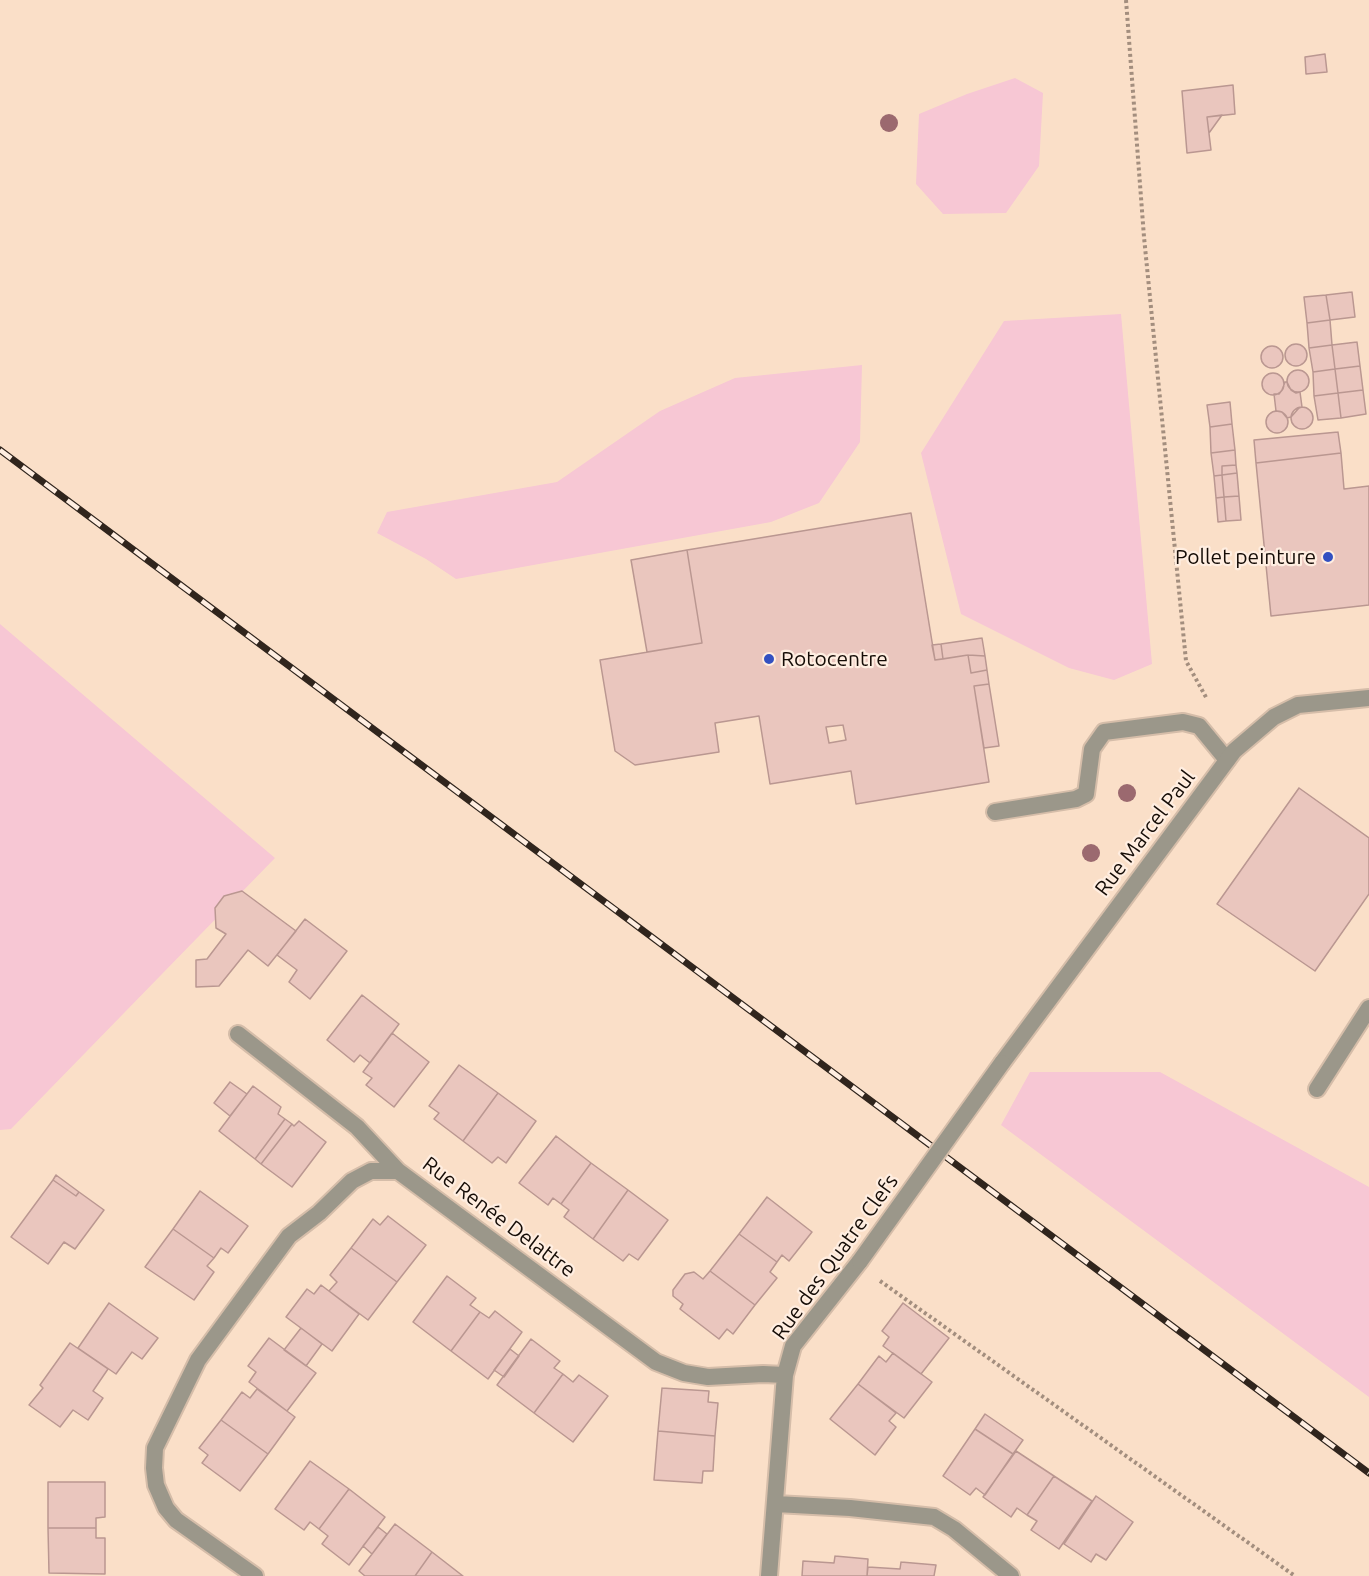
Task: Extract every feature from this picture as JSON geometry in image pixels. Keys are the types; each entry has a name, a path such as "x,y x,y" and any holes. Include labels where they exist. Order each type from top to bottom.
{"street":[{"name":"Rue Marcel Paul","path":"1002,1063 1234,751 1274,717 1298,705 1369,698"},
{"path":"995,812 1076,799 1086,794 1092,749 1104,732 1184,722 1199,726 1227,760"},
{"path":"1317,1089 1369,1008"},
{"path":"238,1034 357,1127 398,1171"},
{"name":"Rue des Quatre Clefs","path":"770,1576 785,1376 793,1346 859,1263 1002,1063"},
{"name":"Rue Renée Delattre","path":"255,1576 176,1520 166,1508 156,1485 155,1448 198,1360 289,1236 319,1213 352,1181 371,1171 398,1171 656,1362 684,1373 708,1377 764,1374 785,1376"},
{"path":"776,1504 850,1508 934,1517 954,1528 1011,1576"}],"path":[{"path":"1126,0 1144,237 1186,661 1208,701"},
{"path":"859,1263 1295,1576"}],"shaded area":[{"path":"1015,78 1043,93 1039,166 1006,213 943,214 916,184 919,114 967,94"},
{"path":"1121,314 1152,664 1114,680 1069,668 961,614 921,453 1004,321"},
{"path":"862,365 860,442 819,503 771,522 456,579 426,559 377,533 387,512 557,482 660,411 735,378"},
{"path":"0,624 275,858 11,1129 0,1130"},
{"path":"1030,1072 1160,1072 1369,1187 1369,1397 1001,1125"}],"building":[{"path":"1325,54 1327,72 1306,74 1305,57"},
{"path":"1233,85 1235,114 1207,117 1211,150 1187,153 1182,91"},
{"path":"1222,115 1209,133 1207,117"},
{"path":"1352,292 1355,317 1330,320 1326,295"},
{"path":"1326,295 1330,320 1307,323 1304,297"},
{"path":"1330,320 1332,345 1309,348 1307,323"},
{"path":"1357,342 1360,366 1335,369 1332,345"},
{"path":"1296,344 1304,347 1307,355 1304,363 1296,366 1288,363 1285,355 1288,347"},
{"path":"1332,345 1335,369 1313,372 1309,348"},
{"path":"1272,346 1280,349 1283,357 1280,365 1272,368 1264,365 1261,357 1264,349"},
{"path":"1360,366 1363,390 1338,393 1335,369"},
{"path":"1335,369 1338,393 1314,396 1313,372"},
{"path":"1298,370 1306,373 1309,381 1306,389 1298,392 1290,389 1287,381 1290,373"},
{"path":"1273,373 1281,376 1284,384 1281,392 1273,395 1265,392 1262,384 1265,376"},
{"path":"1285,382 1291,390 1296,393 1300,392 1302,407 1287,418 1282,412 1276,411 1274,394 1279,394"},
{"path":"1363,390 1366,414 1341,418 1338,393"},
{"path":"1338,393 1341,418 1318,420 1314,396"},
{"path":"1230,402 1232,424 1210,427 1207,405"},
{"path":"1302,407 1312,414 1313,418 1306,428 1302,429 1292,422 1291,418 1298,408"},
{"path":"1277,411 1285,414 1288,422 1285,430 1277,433 1269,430 1266,422 1269,414"},
{"path":"1232,424 1235,450 1211,453 1210,427"},
{"path":"1338,432 1341,453 1256,463 1254,440"},
{"path":"1235,450 1236,465 1222,466 1222,475 1214,476 1211,453"},
{"path":"1341,453 1344,489 1369,486 1369,605 1271,616 1256,463"},
{"path":"1236,465 1237,473 1222,475 1222,466"},
{"path":"1237,473 1239,496 1224,497 1222,475"},
{"path":"1222,475 1224,497 1216,498 1214,476"},
{"path":"1239,496 1241,520 1226,521 1224,497"},
{"path":"1224,497 1226,521 1218,522 1216,498"},
{"name":"Rotocentre","path":"911,513 935,660 968,655 971,673 987,670 989,684 974,686 989,782 856,804 851,771 770,784 759,716 715,723 719,752 635,765 615,751 600,660 702,643 687,550","holes":["843,725 846,740 829,743 826,727"]},
{"path":"687,550 702,643 647,652 631,560"},
{"path":"982,638 985,656 968,655 943,659 941,644"},
{"path":"941,644 943,659 935,660 932,645"},
{"path":"968,655 985,656 987,670 971,673"},
{"path":"989,684 999,746 984,748 974,686"},
{"path":"1299,788 1369,838 1369,894 1315,971 1217,904"},
{"path":"242,891 296,931 268,966 248,950 219,986 196,987 196,960 207,959 226,934 216,928 215,908 224,896"},
{"path":"305,919 347,951 310,999 289,982 297,970 277,955"},
{"path":"362,995 399,1024 370,1063 360,1055 354,1062 327,1040"},
{"path":"392,1033 429,1062 394,1107 366,1085 372,1078 363,1072"},
{"path":"459,1065 498,1093 463,1141 434,1119 439,1113 429,1106"},
{"path":"230,1082 247,1094 230,1116 214,1103"},
{"path":"253,1086 281,1107 278,1114 285,1119 255,1159 219,1131"},
{"path":"498,1093 536,1121 506,1163 498,1157 492,1163 463,1141"},
{"path":"285,1119 292,1124 261,1164 255,1159"},
{"path":"299,1121 326,1142 292,1187 261,1164 292,1124 294,1126"},
{"path":"556,1136 591,1163 561,1204 553,1198 548,1205 519,1183"},
{"path":"591,1163 628,1190 593,1239 564,1217 569,1210 561,1204"},
{"path":"56,1175 79,1192 76,1196 53,1180"},
{"path":"53,1180 76,1196 79,1192 104,1210 75,1249 64,1242 48,1264 11,1237"},
{"path":"628,1190 668,1220 638,1260 629,1254 623,1261 593,1239"},
{"path":"200,1191 248,1226 228,1253 221,1248 214,1258 173,1229"},
{"path":"767,1197 812,1232 789,1261 782,1255 777,1262 739,1234"},
{"path":"388,1216 426,1245 397,1282 351,1248 373,1219 380,1225"},
{"path":"173,1229 214,1258 207,1266 214,1272 194,1300 145,1267"},
{"path":"739,1234 777,1262 770,1272 777,1278 755,1305 710,1271"},
{"path":"351,1248 397,1282 368,1320 329,1291 337,1282 330,1275"},
{"path":"710,1271 755,1305 733,1334 727,1329 719,1339 680,1309 683,1304 673,1296 673,1290 685,1274 694,1272 703,1279"},
{"path":"447,1276 476,1298 470,1305 480,1312 451,1351 413,1322"},
{"path":"321,1285 359,1314 332,1351 286,1317 307,1289 314,1294"},
{"path":"109,1303 158,1338 142,1359 132,1352 116,1374 78,1348"},
{"path":"903,1303 949,1338 921,1374 883,1346 889,1337 882,1331"},
{"path":"495,1311 522,1332 488,1379 451,1351 480,1312 489,1318"},
{"path":"301,1328 322,1344 306,1366 284,1350"},
{"path":"269,1338 316,1373 287,1411 249,1382 256,1372 248,1366"},
{"path":"531,1339 560,1361 554,1368 563,1374 534,1413 497,1385"},
{"path":"70,1343 108,1369 93,1391 103,1398 88,1420 73,1410 60,1427 29,1405 43,1388 40,1385"},
{"path":"510,1349 519,1356 504,1377 494,1370"},
{"path":"893,1353 932,1382 904,1418 858,1384 879,1356 886,1362"},
{"path":"563,1374 573,1382 579,1375 608,1396 573,1442 534,1413"},
{"path":"858,1384 896,1413 889,1421 896,1427 875,1455 830,1419"},
{"path":"662,1388 709,1391 708,1402 718,1403 715,1436 658,1431"},
{"path":"257,1389 295,1417 268,1454 221,1420 242,1392 250,1398"},
{"path":"985,1414 1023,1440 1013,1454 975,1429"},
{"path":"221,1420 268,1454 240,1491 202,1463 208,1455 199,1448"},
{"path":"975,1429 1013,1454 985,1495 976,1488 970,1495 943,1476"},
{"path":"658,1431 715,1436 713,1471 703,1471 702,1483 654,1480"},
{"path":"1016,1451 1054,1476 1027,1515 1017,1508 1011,1517 983,1497"},
{"path":"310,1461 349,1489 319,1529 310,1522 304,1530 275,1509"},
{"path":"1054,1476 1092,1501 1059,1549 1031,1530 1037,1521 1027,1515"},
{"path":"48,1482 105,1482 105,1517 96,1518 96,1528 48,1528"},
{"path":"349,1489 385,1517 349,1565 322,1544 328,1536 319,1529"},
{"path":"1096,1496 1133,1522 1106,1560 1096,1554 1091,1562 1064,1544"},
{"path":"395,1524 432,1552 415,1576 365,1576 359,1571"},
{"path":"378,1527 387,1534 372,1554 363,1546"},
{"path":"48,1528 96,1528 96,1538 105,1538 105,1574 49,1573"},
{"path":"432,1552 463,1576 415,1576"},
{"path":"835,1556 868,1559 867,1576 802,1576 803,1561 834,1563"},
{"path":"901,1562 936,1565 934,1576 867,1576 868,1567 900,1569"}],"railway":[{"path":"0,450 1369,1473"}],"place":[{"name":"Pollet peinture","path":"1328,557"},
{"name":"Rotocentre","path":"769,659"}]}
